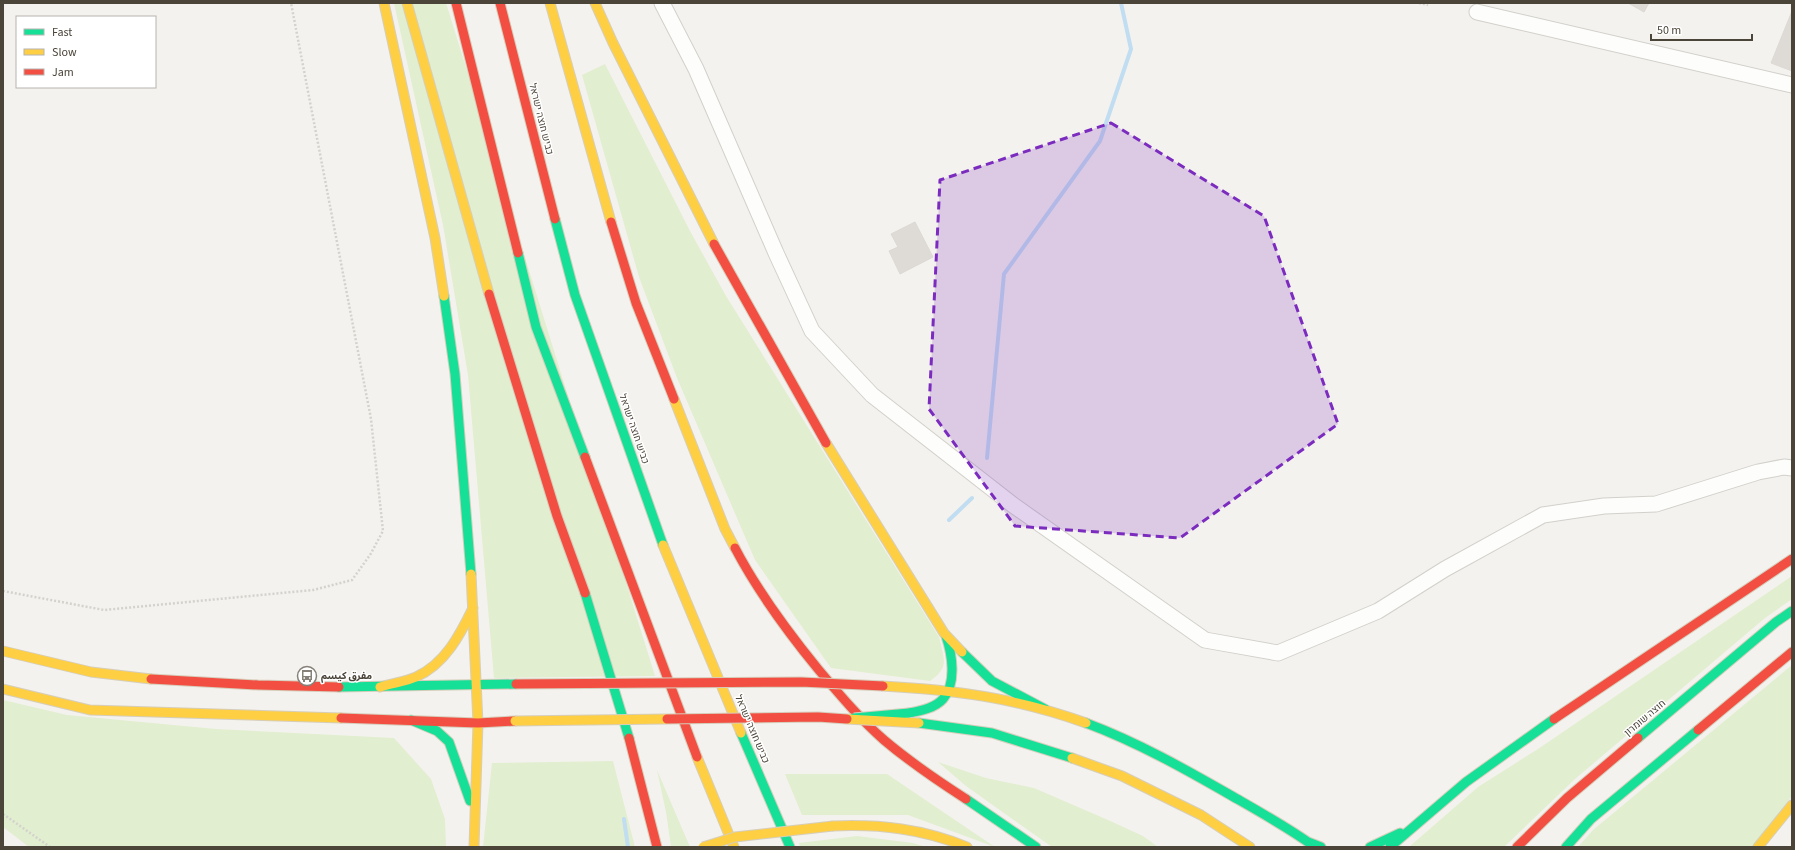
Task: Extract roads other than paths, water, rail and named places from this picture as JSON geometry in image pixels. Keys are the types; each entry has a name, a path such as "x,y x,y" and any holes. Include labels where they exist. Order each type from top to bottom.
{"main road":[{"path":"384,3 435,238 454,374 474,607 478,723 474,847"},
{"path":"407,3 481,268 557,516 591,610 632,749 657,847"},
{"path":"456,3 536,327 702,771 734,847"},
{"name":"כביש חוצה ישראל","path":"500,3 575,295 667,558 790,847"},
{"path":"550,3 603,197 636,303 725,529 747,571 787,631 847,704 919,768 1036,847"},
{"path":"595,3 620,57 715,246 808,413 950,645 952,668 948,691 943,699 935,705 919,712 854,718"},
{"path":"1390,847 1410,827 1472,778 1541,728 1792,559"},
{"path":"380,687 418,676 435,665 459,635 474,607"},
{"name":"חוצה שומרון","path":"1517,847 1567,798 1776,622 1792,611"},
{"path":"944,633 968,660 992,681 1045,710"},
{"path":"3,650 102,674 214,684 380,687 516,684 801,682 883,686 948,691 996,697 1069,716 1145,749 1206,781 1311,844 1321,847"},
{"path":"1566,847 1591,819 1792,652"},
{"path":"3,690 90,710 478,723 752,717 854,718 919,723 992,732 1050,750 1122,776 1201,815 1250,847"},
{"path":"411,720 437,731 449,742 475,813"},
{"path":"1758,847 1792,805"},
{"path":"703,847 742,836 833,826 872,824 905,828 948,838 967,847"},
{"path":"1370,847 1410,827"}],"street":[{"path":"662,3 696,69 776,253 812,331 872,395 884,405 1013,505 1205,640 1278,653 1378,611 1445,569 1543,515 1604,506 1656,504 1758,472 1784,467 1792,468"},
{"path":"1477,12 1792,85"}],"waterway":[{"path":"987,458 1004,274 1100,141 1131,49 1121,3"},
{"path":"949,520 972,498"},
{"path":"624,819 628,847"}],"place":[{"name":"مفرق كيسم","path":"307,676"}]}
